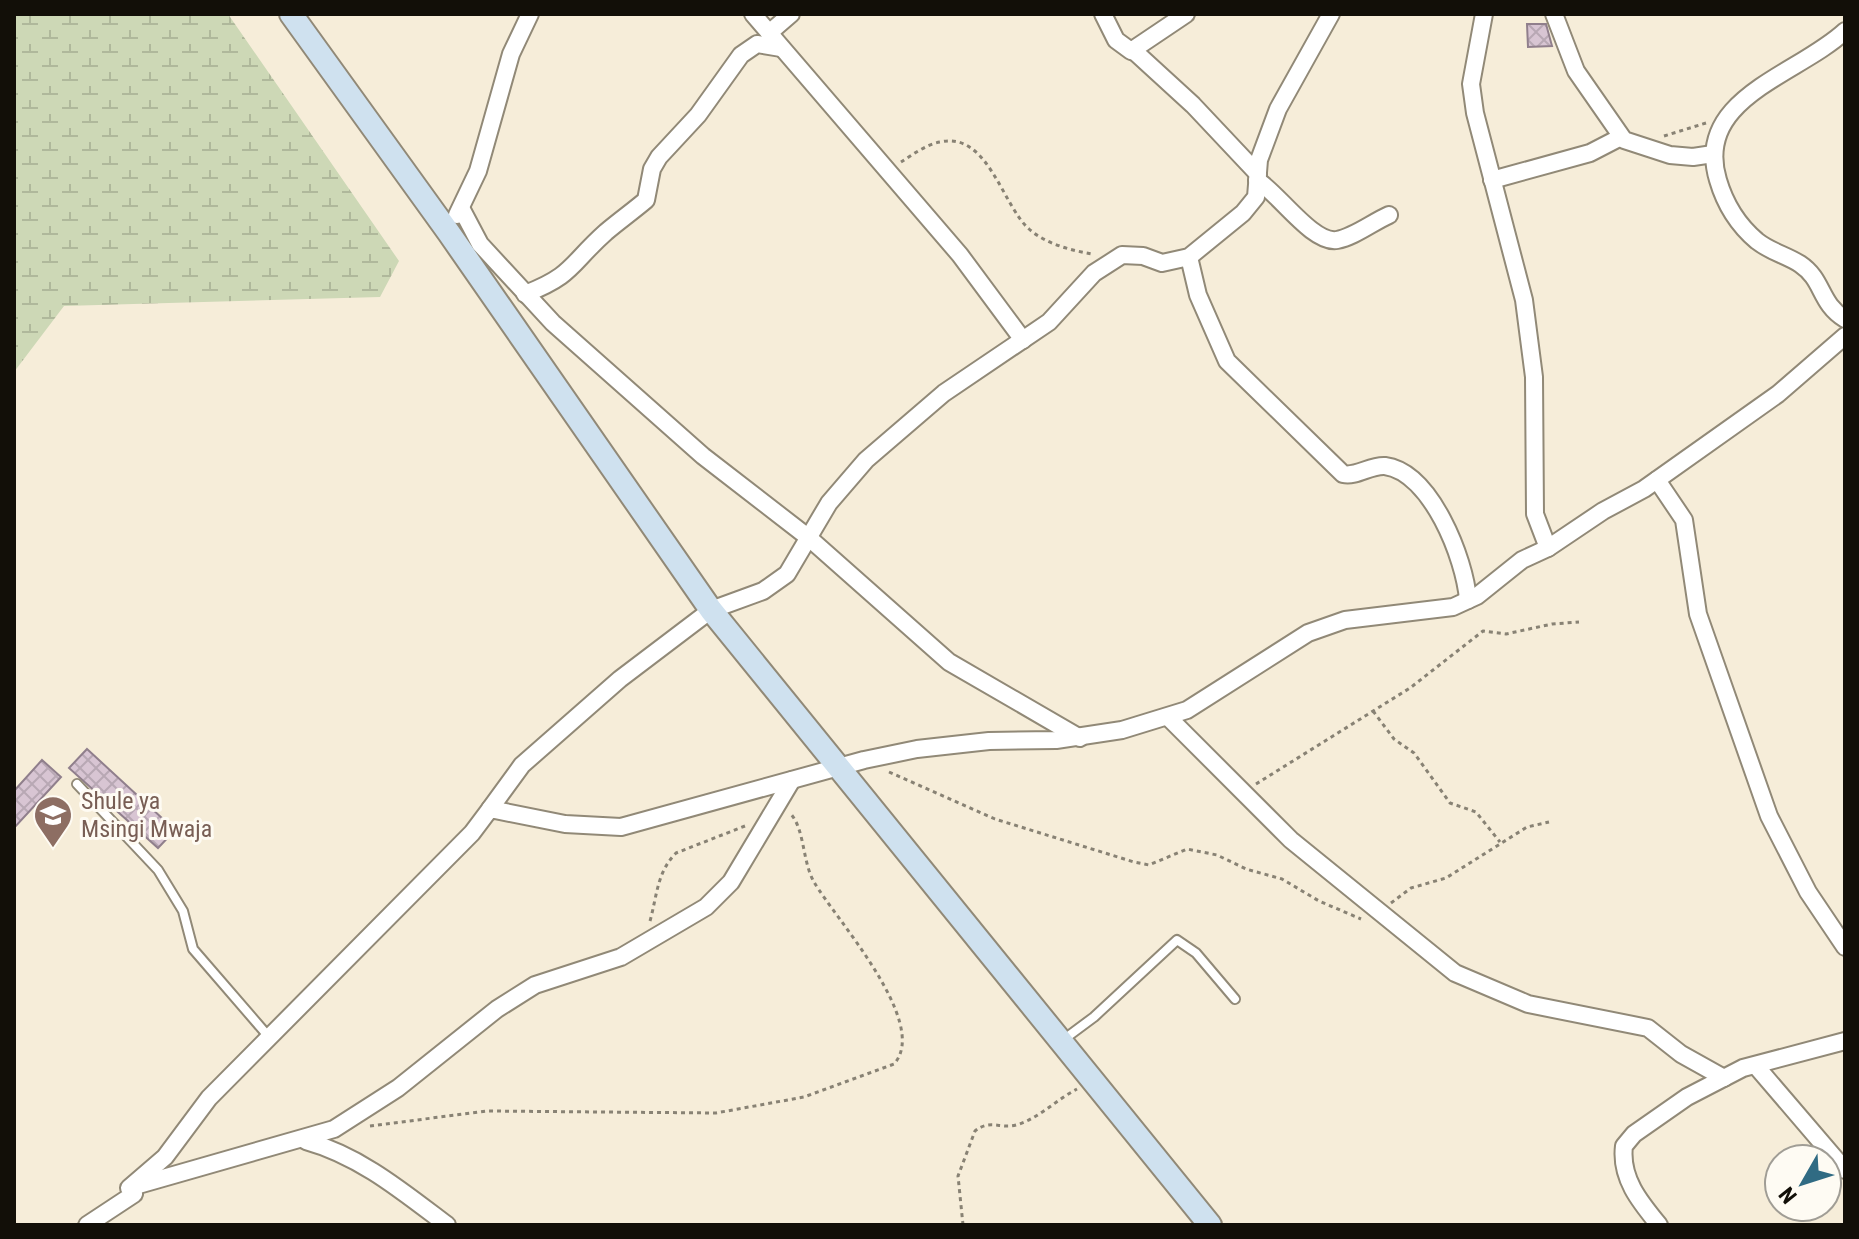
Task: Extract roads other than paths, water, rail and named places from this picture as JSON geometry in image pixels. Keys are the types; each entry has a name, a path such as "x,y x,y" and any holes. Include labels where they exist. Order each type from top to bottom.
{"main road":[{"path":"291,14 449,233 711,610 1210,1225"}],"street":[{"path":"449,233 488,139 511,54 530,14"},
{"path":"753,14 960,255 1023,340"},
{"path":"769,33 791,14"},
{"path":"1103,14 1116,40 1127,50 1134,51 1193,105 1312,232 1325,240 1343,238 1389,215"},
{"path":"1134,51 1186,14"},
{"path":"129,1188 165,1157 209,1098 472,833 508,781 536,751 620,679 711,610 770,587 792,569 829,503 866,460 900,434 944,393 1049,322 1094,273 1116,257 1132,254 1162,263 1189,257 1250,206 1256,197 1259,160 1278,109 1331,14"},
{"path":"1484,14 1471,84 1492,180 1524,300 1534,377 1535,514 1548,548"},
{"path":"1554,14 1571,63 1621,137 1644,149 1693,157 1713,154"},
{"path":"1845,31 1773,78 1725,118 1715,138 1713,154 1722,194 1743,227 1769,250 1804,267 1816,279 1829,308 1845,319"},
{"path":"525,294 550,285 569,273 603,234 646,200 652,169 659,157 698,115 741,55 757,44 781,48"},
{"path":"1492,180 1590,153 1621,137"},
{"path":"461,208 480,244 525,294 576,345 703,456 809,538 949,662 1080,738"},
{"path":"1189,257 1198,295 1234,370 1343,474 1385,466 1412,477 1452,538 1464,571 1468,600"},
{"path":"490,809 565,824 621,827 864,760 941,744 1080,738 1168,717 1216,692 1308,633 1345,620 1453,607 1468,600 1522,560 1548,548 1657,480 1778,394 1845,336"},
{"path":"1657,480 1684,520 1698,614 1769,816 1808,892 1845,947"},
{"path":"1168,717 1241,793 1370,915 1444,965 1480,986 1552,1011 1648,1028 1681,1054 1724,1078"},
{"path":"129,1188 334,1129 398,1088 497,1009 535,985 604,964 643,943 721,894 792,780"},
{"path":"1659,1225 1636,1197 1623,1166 1624,1146 1687,1097 1743,1068 1825,1049 1845,1041"},
{"path":"1825,1049 1845,1057"},
{"path":"1756,1066 1845,1170"},
{"path":"300,1139 337,1149 397,1187 447,1225"},
{"path":"87,1225 134,1194 129,1188"}],"lane":[{"path":"77,784 158,870 183,911 193,949 269,1037"},
{"path":"1062,1041 1094,1017 1177,940 1196,953 1235,999"}],"place":[{"name":"Shule ya Msingi Mwaja","path":"53,849"}]}
